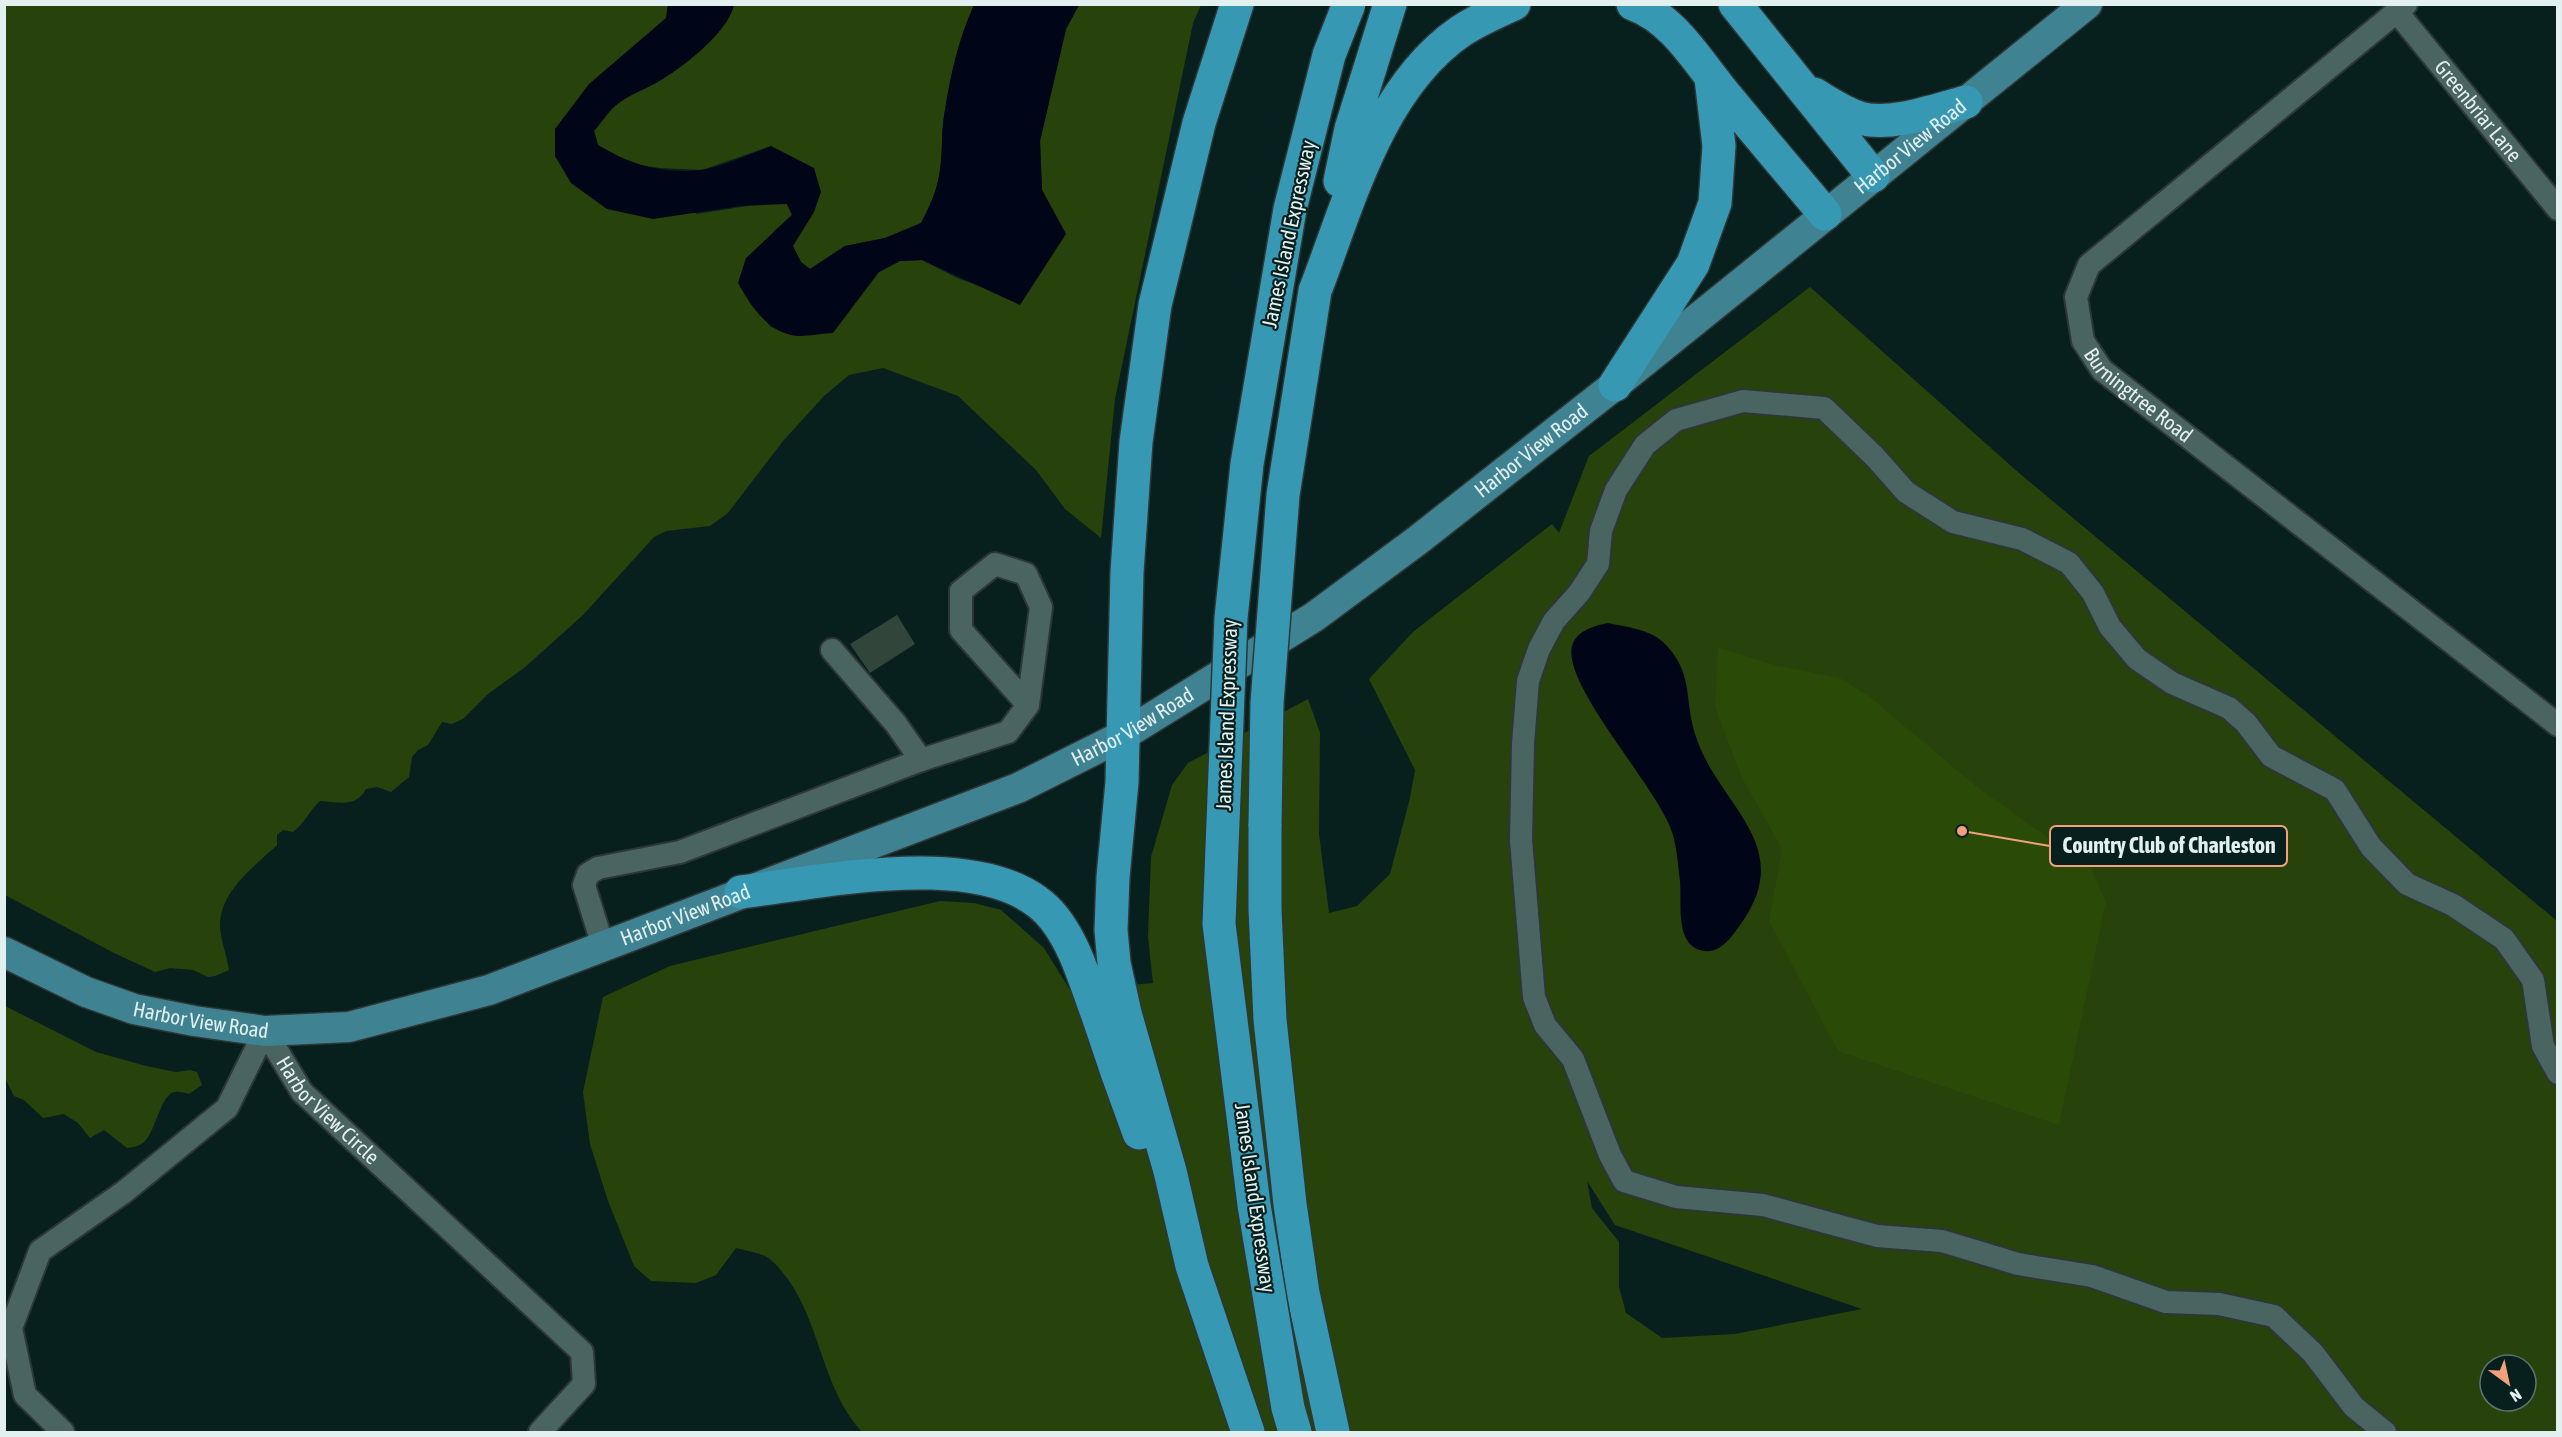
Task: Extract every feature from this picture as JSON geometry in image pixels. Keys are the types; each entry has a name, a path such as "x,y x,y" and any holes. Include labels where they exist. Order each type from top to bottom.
{"highway":[{"path":"1192,1266 1170,1171 1125,1012 1114,963 1111,930 1112,887 1122,782 1127,573 1136,442 1155,305 1199,123 1238,4"},
{"name":"James Island Expressway","path":"1295,1432 1288,1408 1254,1205 1219,924 1231,618 1247,464 1290,209 1329,55 1349,4"},
{"name":"James Island Expressway","path":"1333,1432 1303,1293 1290,1204 1270,1020 1265,909 1267,703 1283,495 1315,291 1351,129 1390,4"},
{"path":"1315,291 1378,129 1413,76 1435,52 1460,32 1483,18 1514,4"},
{"path":"1633,4 1647,9 1681,38 1711,78 1825,214"},
{"path":"1735,4 1873,176"},
{"path":"1615,384 1693,264 1715,203 1719,146 1711,78"},
{"path":"1799,84 1837,108 1862,119 1904,119 1966,102"},
{"path":"741,892 897,872 983,877 1031,896 1054,919 1078,961 1126,1099 1192,1266 1248,1432"}],"main road":[{"name":"Harbor View Road","path":"4,951 86,992 134,1009 194,1021 265,1031 349,1027 489,990 1018,788 1122,736 1314,617 1418,540 1615,384 2087,4"}],"street":[{"name":"Greenbriar Lane","path":"2402,8 2558,209"},
{"name":"Burningtree Road","path":"2402,8 2090,265 2076,297 2083,341 2102,370 2558,725"},
{"path":"2385,1432 2354,1407 2313,1353 2274,1316 2219,1304 2166,1302 2092,1276 2018,1264 1942,1241 1877,1236 1763,1205 1676,1197 1624,1181 1610,1155 1573,1059 1545,1026 1534,997 1521,840 1523,744 1528,681 1539,648 1554,621 1579,593 1598,564 1601,531 1616,490 1645,444 1676,420 1743,401 1824,408 1875,457 1906,492 1953,522 2022,539 2069,563 2093,593 2110,627 2137,659 2172,682 2229,708 2246,723 2271,756 2335,790 2371,847 2407,884 2453,905 2504,939 2533,980 2543,1046 2558,1073"},
{"path":"603,946 584,885 588,874 598,868 680,852 921,760 1008,732 1028,705 1041,607 1026,574 994,564 961,591 961,630 1028,705"},
{"path":"832,650 896,724 921,760"},
{"name":"Harbor View Circle","path":"63,1432 25,1395 10,1328 40,1251 124,1192 228,1108 265,1031"},
{"name":"Harbor View Circle","path":"265,1031 302,1092 582,1352 585,1384 540,1432"}],"green space":[{"path":"5,5 668,5 666,18 555,129 697,214 765,203 787,204 792,215 774,231 749,302 771,327 792,335 862,292 879,272 900,261 922,260 957,278 988,289 1066,234 1042,190 1040,141 1066,29 1079,5 1201,5 1193,23 1115,399 1101,538 1065,509 1036,470 958,396 883,368 849,375 824,396 783,441 728,513 710,526 666,531 654,537 583,615 524,668 488,694 463,719 452,724 442,722 428,745 418,750 412,757 409,777 391,792 377,787 366,789 362,795 352,801 340,803 320,801 293,832 283,830 277,835 277,845 249,870 233,889 222,911 220,928 229,970 208,977 193,970 170,968 155,972 114,953 5,895"},
{"path":"734,5 974,5 959,45 949,87 943,123 938,182 921,223 885,238 845,246 810,269 801,262 792,246 814,212 771,146 702,170 633,164 598,145 594,131 612,109 624,99 656,83 690,60 722,27"},
{"path":"1810,287 2019,473 2557,921 2557,1432 862,1432 847,1413 836,1391 800,1299 787,1278 771,1260 736,1248 716,1275 696,1283 651,1281 634,1266 608,1201 590,1144 583,1092 603,997 670,966 940,901 974,903 1001,910 1044,948 1070,990 1153,983 1148,936 1151,857 1172,785 1188,763 1308,699 1320,733 1319,834 1329,913 1357,906 1390,874 1415,770 1369,679 1414,631 1552,524 1559,533 1589,456","holes":["1587,1181 1615,1225 1862,1309 1735,1334 1662,1338 1626,1313 1619,1287 1619,1242 1592,1208"]},
{"path":"1718,648 1778,666 1840,678 1871,698 1977,787 2091,868 2106,902 2059,1125 1838,1051 1769,921 1782,849 1741,776 1715,707"},
{"path":"5,1006 96,1052 176,1072 190,1070 197,1072 202,1085 189,1094 175,1092 170,1094 162,1105 148,1137 136,1146 127,1148 104,1130 90,1138 78,1123 64,1114 43,1118 24,1100 14,1096 5,1078"}],"water":[{"path":"668,5 734,5 723,27 690,60 656,83 624,99 612,109 594,131 598,145 635,163 673,171 708,169 771,146 814,168 821,192 814,212 793,246 801,262 810,269 845,246 885,238 921,223 938,182 943,123 949,87 959,45 974,5 1079,5 1066,29 1040,141 1042,190 1066,234 1020,305 922,260 900,261 879,272 833,333 791,335 773,327 759,315 738,283 746,258 792,215 787,204 740,206 653,219 607,209 571,183 555,156 555,129 589,84 666,18"},
{"path":"1608,623 1651,634 1673,653 1684,675 1695,734 1706,760 1748,826 1757,848 1761,871 1756,896 1733,934 1721,947 1710,951 1695,948 1688,942 1684,933 1675,844 1663,813 1581,685 1573,663 1572,646 1578,636 1592,627"}],"building":[{"path":"897,615 915,644 870,673 850,644"}],"place":[{"name":"Country Club of Charleston","path":"1962,831"}]}
